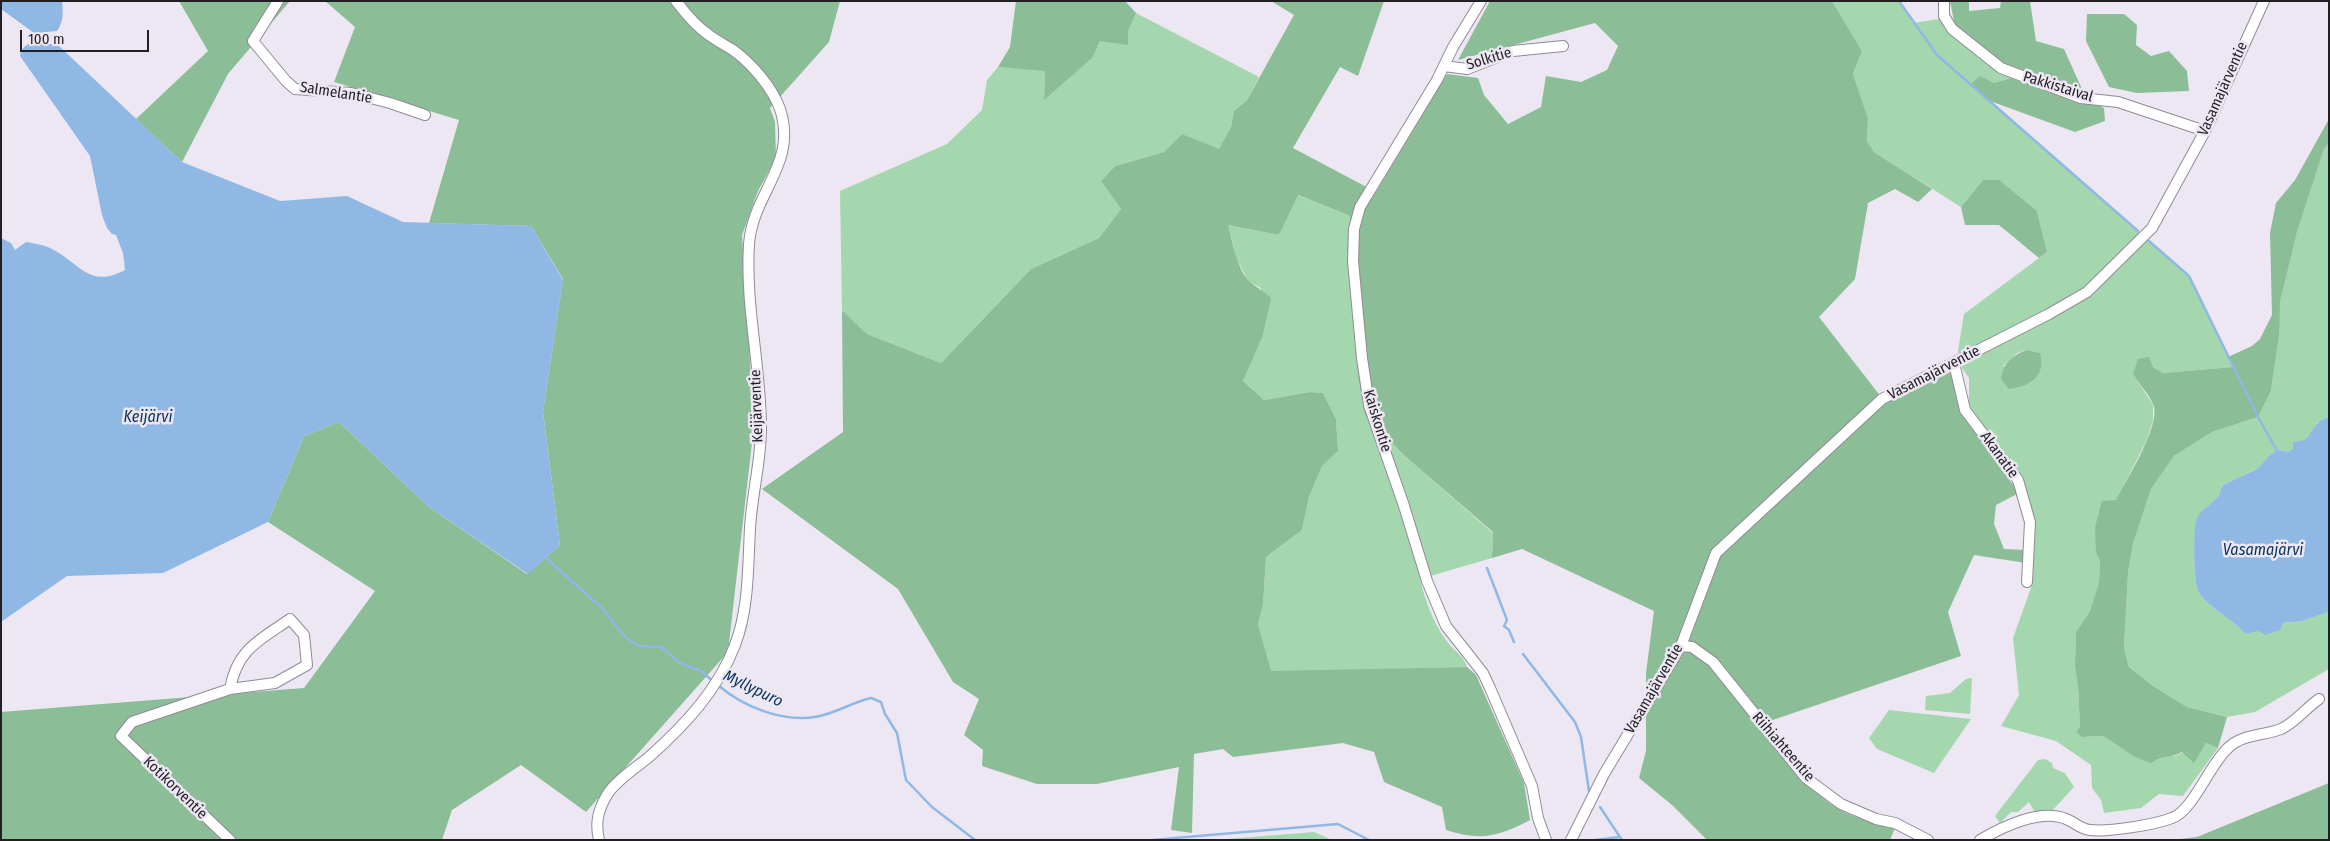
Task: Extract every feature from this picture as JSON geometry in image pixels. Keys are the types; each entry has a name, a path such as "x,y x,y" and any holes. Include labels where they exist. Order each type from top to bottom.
{"street":[{"name":"Salmelantie","path":"278,1 253,41 286,81 295,89 351,93 390,103 425,115"},
{"name":"Keijärventie","path":"599,840 596,827 599,811 608,792 670,739 690,718 708,694 735,645 744,606 751,514 761,430 760,393 749,272 750,236 753,217 780,164 785,140 785,128 780,109 768,86 735,52 708,34 676,1"},
{"name":"Kaiskontie","path":"1481,1 1360,207 1356,218 1353,261 1362,358 1369,405 1404,506 1427,582 1446,626 1470,656 1486,681 1532,786 1538,818 1546,840"},
{"name":"Pakkistaival","path":"1944,1 1944,16 1952,30 2001,68 2081,98 2118,102 2205,131"},
{"name":"Vasamajärventie","path":"1571,840 1604,774 1681,646 1716,553 1882,399 2049,314 2087,292 2152,228 2205,131 2264,1"},
{"name":"Solkitie","path":"1444,66 1467,69 1513,51 1563,46"},
{"name":"Akanatie","path":"1954,363 1965,410 2018,480 2030,522 2027,582"},
{"path":"290,619 304,635 307,665 275,683 230,688 232,672 247,649 290,619"},
{"name":"Riihiahteentie","path":"1681,646 1692,647 1713,662 1806,778 1842,804 1876,819 1895,823 1928,840"},
{"name":"Kotikorventie","path":"230,688 132,722 121,736 230,840"},
{"path":"1980,840 2013,822 2030,818 2066,818 2080,828 2090,830 2115,829 2172,818 2184,812 2226,749 2236,741 2281,729 2293,722 2307,707 2319,699"}],"green space":[{"path":"179,1 290,1 228,74 182,162 136,119 208,51"},
{"path":"325,1 840,1 829,42 770,108 775,122 776,158 758,191 742,235 754,425 728,652 586,812 521,765 452,810 442,840 1,840 1,712 304,688 375,591 268,522 304,436 339,422 429,507 527,574 560,545 543,412 563,279 531,226 429,223 459,120 334,82 355,27"},
{"path":"1016,1 1125,1 1136,13 1128,31 1128,45 1100,41 1092,58 1044,100 1045,71 998,67 1010,47"},
{"path":"1271,1 1384,1 1358,76 1340,67 1293,148 1376,192 1447,74 1478,78 1484,95 1508,124 1541,107 1546,76 1581,82 1607,70 1618,46 1595,23 1458,60 1490,1 1832,1 1862,51 1853,74 1868,118 1867,141 1874,152 1932,189 1918,202 1895,189 1868,203 1855,279 1819,317 1885,402 1930,378 1952,372 1966,420 2019,493 1996,505 1994,524 2004,549 2026,550 2026,563 1974,555 1948,612 1961,656 1758,725 1794,770 1825,800 1851,815 1895,828 1890,840 1707,840 1672,805 1639,778 1646,751 1646,673 1654,611 1522,549 1492,558 1493,532 1407,458 1365,415 1358,377 1347,248 1350,216 1298,195 1279,235 1228,225 1236,255 1245,276 1271,298 1262,338 1243,381 1264,400 1310,392 1323,393 1336,419 1338,451 1322,466 1309,497 1302,530 1266,557 1263,605 1258,624 1271,671 1467,667 1476,675 1524,783 1530,820 1499,834 1489,836 1469,835 1446,830 1442,807 1384,782 1374,752 1343,743 1233,757 1223,749 1194,754 1192,833 1171,830 1179,767 1097,784 1037,784 982,766 983,750 964,735 979,699 953,682 898,589 762,489 843,432 842,310 867,334 941,363 1031,269 1099,238 1121,209 1101,181 1115,166 1164,152 1182,134 1219,149 1231,127 1234,111 1247,100 1294,15"},
{"path":"1832,1 1899,1 1913,23 1939,19 1946,31 2011,78 1994,83 1971,85 2189,276 2234,367 2163,373 2153,367 2133,374 2153,405 2153,421 2147,440 2116,500 2096,551 2100,561 2099,582 2090,611 2076,632 2075,667 2080,727 2076,732 2082,737 2103,736 2135,757 2175,756 2206,743 2218,748 2183,796 2159,794 2141,808 2104,813 2101,800 2092,788 2091,765 2056,741 2001,726 2019,695 2013,638 2032,585 2034,515 2015,470 1977,420 1969,404 1969,378 1962,368 1958,351 1964,314 2047,252 2037,211 1983,180 1961,207 1874,152 1867,141 1868,118 1853,74 1862,51","holes":["2026,350 2040,353 2002,367 2017,353"]},
{"path":"1950,1 1969,1 1969,11 2000,8 2001,1 2030,1 2036,41 2064,49 2082,89 2077,92 2003,65 1955,26"},
{"path":"1136,13 1259,77 1247,100 1234,111 1231,127 1219,150 1182,134 1164,152 1115,166 1101,181 1121,209 1099,238 1031,269 941,363 867,334 842,310 840,191 947,144 982,110 987,80 998,67 1045,70 1044,99 1097,47 1100,41 1128,31"},
{"path":"2087,14 2124,14 2137,25 2136,45 2151,56 2169,51 2187,71 2189,91 2137,93 2109,87 2086,41"},
{"path":"1980,76 1994,83 2011,78 2066,98 2099,105 2104,108 2105,121 2075,132 1990,101 1971,84"},
{"path":"2329,119 2329,143 2324,149 2297,232 2280,301 2279,336 2271,391 2258,417 2212,432 2174,456 2151,489 2133,544 2128,573 2124,649 2129,667 2153,686 2187,707 2227,717 2218,748 2206,743 2194,763 2182,752 2159,758 2151,763 2135,757 2103,736 2082,737 2076,732 2080,727 2075,667 2076,632 2090,611 2099,582 2100,561 2096,552 2095,527 2102,501 2116,500 2142,452 2152,425 2154,413 2151,400 2133,374 2138,359 2149,357 2153,367 2163,373 2233,367 2228,357 2252,346 2260,339 2272,315 2270,233 2276,203 2295,180"},
{"path":"2329,143 2329,417 2318,422 2308,438 2294,449 2288,452 2279,450 2271,454 2257,469 2223,485 2219,495 2202,511 2198,518 2195,532 2194,556 2199,593 2209,604 2245,634 2258,630 2267,634 2275,632 2283,623 2302,621 2329,612 2329,669 2255,712 2227,717 2187,707 2153,686 2129,667 2124,649 2128,573 2133,544 2151,489 2174,456 2212,432 2258,417 2271,391 2279,336 2279,301 2297,232 2324,149"},
{"path":"1983,180 1999,180 2037,211 2047,252 2039,258 1999,225 1965,225 1961,207"},
{"path":"1297,195 1350,216 1347,248 1358,377 1365,414 1407,458 1493,533 1492,558 1420,579 1433,619 1441,633 1463,659 1467,667 1271,672 1258,624 1263,605 1266,557 1302,530 1309,497 1322,466 1338,451 1336,419 1323,393 1310,392 1264,400 1243,381 1262,338 1261,288 1248,281 1237,259 1228,225 1279,235"},
{"path":"2027,350 2040,353 2041,368 2039,374 2024,385 2009,389 2001,379 2004,368 2009,360"},
{"path":"1972,678 1970,714 1925,710 1926,696 1950,693 1966,679"},
{"path":"1889,710 1971,719 1934,773 1877,749 1869,738"},
{"path":"2045,759 2052,763 2053,768 2065,773 2074,787 2051,812 2034,811 2029,802 2018,812 2011,812 2000,823 1995,816 2038,760"},
{"path":"2329,783 2329,840 2171,840 2197,837"},
{"path":"1314,832 1332,840 1214,840"}],"water":[{"path":"1,1 62,1 63,13 61,24 57,31 34,33 1,9"},
{"name":"Keijärvi","path":"38,41 59,46 182,162 280,201 347,196 403,222 531,226 563,280 543,412 560,545 528,574 429,507 339,422 304,436 268,522 163,573 67,576 1,622 1,238 11,243 15,250 26,242 45,246 56,251 91,275 101,277 125,270 123,253 116,235 112,234 107,228 102,215 90,156 20,56 26,46"},
{"name":"Vasamajärvi","path":"2329,417 2329,612 2302,621 2283,623 2280,630 2266,635 2258,631 2245,634 2209,604 2199,593 2194,556 2197,518 2217,498 2223,485 2257,469 2271,454 2279,450 2288,452 2293,449 2293,442 2306,438 2321,420"}],"waterway":[{"path":"1899,1 1937,55 2138,231"},
{"path":"36,33 36,41"},
{"path":"2149,241 2189,276 2258,417 2277,451"},
{"name":"Myllypuro","path":"545,557 603,609 623,635 638,646 661,647 680,663 701,671 714,682"},
{"path":"1487,568 1507,620 1504,626 1509,630 1514,642"},
{"path":"1523,654 1575,722 1581,737 1589,791"},
{"name":"Myllypuro","path":"718,685 751,706 776,715 789,717 815,717 871,698 881,702 885,714 897,733 906,780 932,807 975,840"},
{"path":"1600,807 1622,840"},
{"path":"1152,840 1338,824 1369,840"},
{"path":"1595,840 1620,837"}]}
